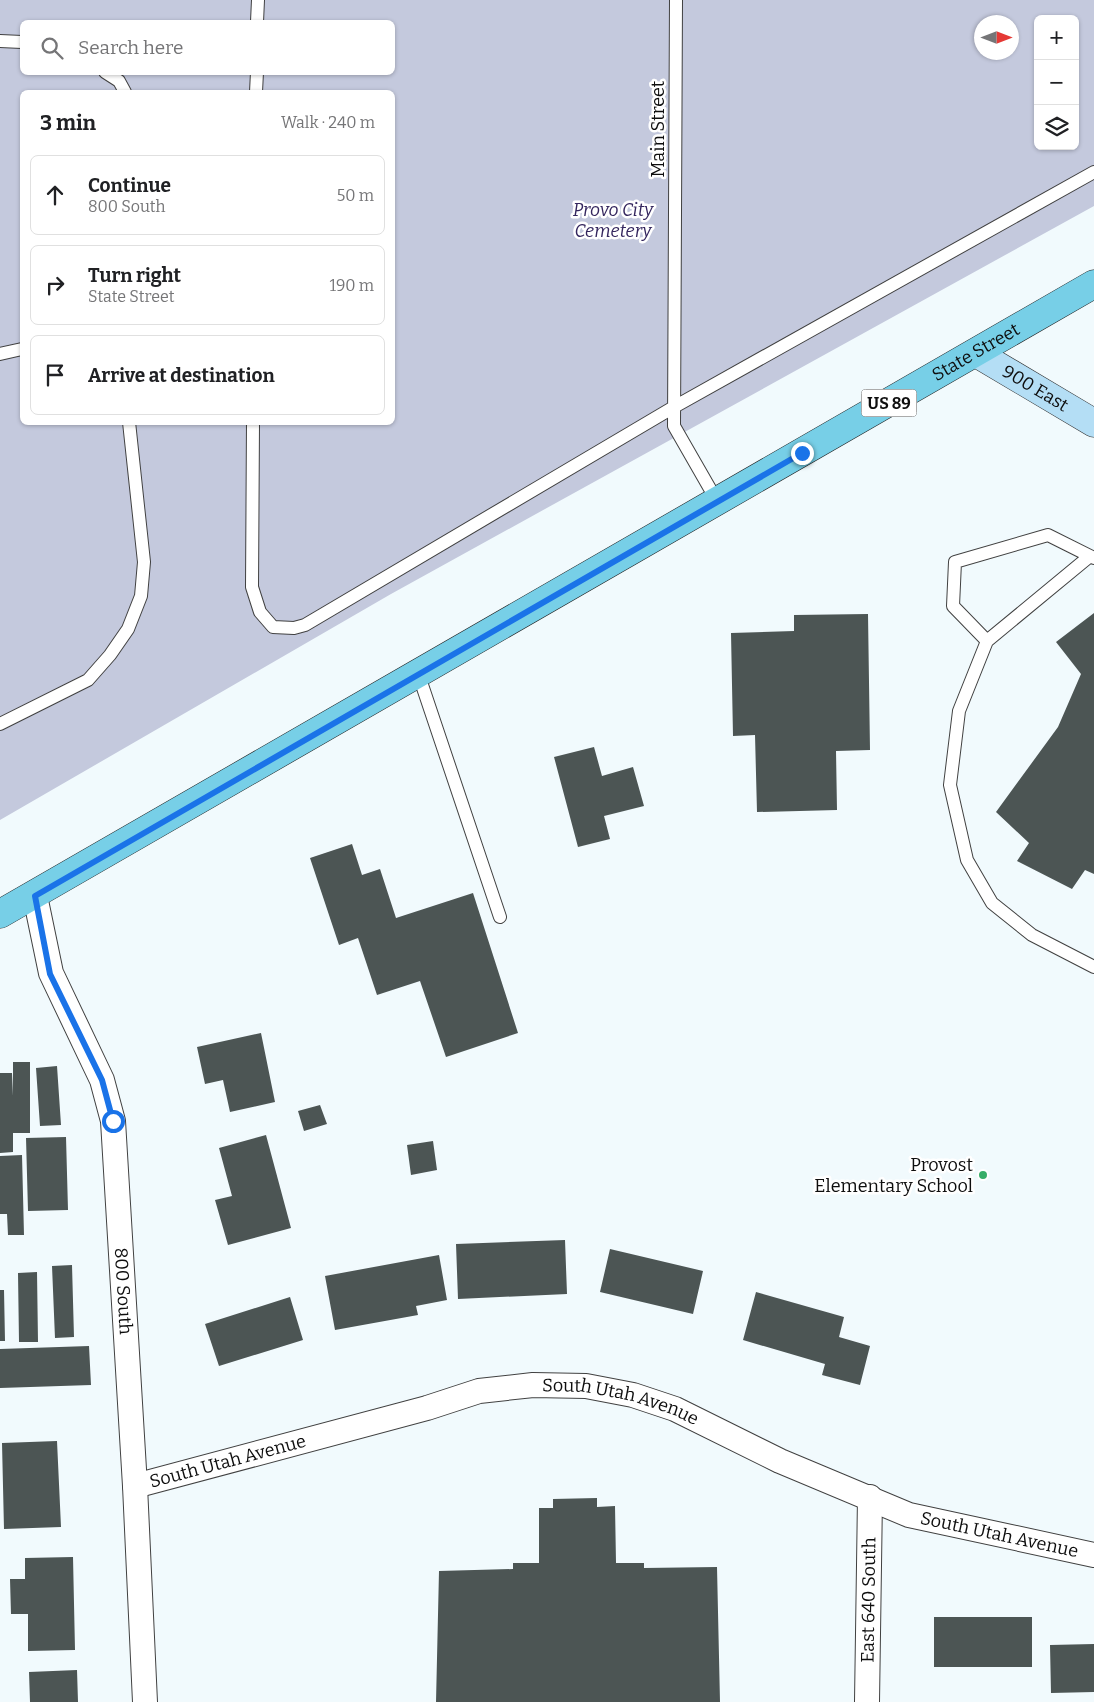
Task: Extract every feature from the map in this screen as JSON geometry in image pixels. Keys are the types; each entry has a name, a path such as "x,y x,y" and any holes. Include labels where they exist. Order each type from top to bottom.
{"main road":[{"name":"State Street","path":"0,914 35,896 1094,284"},
{"name":"900 East","path":"976,353 1094,423"}],"street":[{"name":"800 South","path":"35,896 50,974 102,1080 113,1121 135,1486 145,1702"},
{"name":"South Utah Avenue","path":"135,1486 479,1391 532,1384 586,1386 633,1395 675,1409 780,1461 909,1514 1094,1555"},
{"name":"East 640 South","path":"867,1702 870,1497"}],"lane":[{"path":"257,20 258,0"},
{"name":"Main Street","path":"676,0 674,426 717,502"},
{"path":"0,41 20,42"},
{"path":"110,75 119,81 124,90"},
{"path":"256,90 257,75"},
{"path":"253,425 252,587 260,612 273,627 294,628 305,625 674,407 1094,172"},
{"path":"0,354 20,349"},
{"path":"0,724 88,680 110,655 128,629 141,596 144,562 128,425"},
{"path":"987,641 953,606 955,562 1048,535 1092,557 987,641 959,711 950,785 967,860 992,903 1032,935 1094,967"},
{"path":"418,673 500,917"}],"green space":[{"name":"Provo City Cemetery","path":"0,0 1094,0 1094,206 391,594 0,820"}],"building":[{"path":"1094,613 1094,874 1085,870 1072,889 1017,861 1029,843 996,812 1058,727 1081,674 1056,642"},
{"path":"868,614 870,750 836,751 837,810 757,812 755,735 733,736 731,633 794,631 794,615"},
{"path":"594,747 602,776 633,767 644,806 604,816 610,839 578,847 554,757"},
{"path":"352,844 362,875 380,869 396,918 473,893 518,1033 446,1057 420,981 377,995 358,938 339,945 310,858"},
{"path":"261,1033 275,1102 230,1112 223,1080 205,1084 197,1047"},
{"path":"13,1062 30,1062 30,1133 13,1133 13,1152 0,1153 0,1073 12,1073 13,1096"},
{"path":"57,1066 61,1125 40,1126 36,1068"},
{"path":"320,1105 327,1124 304,1131 298,1111"},
{"path":"266,1135 291,1228 228,1245 215,1200 232,1196 219,1148"},
{"path":"66,1137 68,1210 28,1211 26,1138"},
{"path":"433,1141 437,1170 411,1175 407,1145"},
{"path":"22,1155 24,1235 8,1235 7,1214 0,1214 0,1156"},
{"path":"565,1240 567,1294 458,1299 456,1244"},
{"path":"610,1249 703,1271 693,1314 600,1292"},
{"path":"439,1255 447,1300 416,1306 418,1315 335,1330 325,1276"},
{"path":"72,1265 74,1337 55,1338 52,1266"},
{"path":"37,1272 38,1342 19,1342 18,1273"},
{"path":"0,1290 4,1290 5,1341 0,1341"},
{"path":"756,1292 844,1317 839,1337 870,1346 860,1385 822,1375 825,1364 743,1340"},
{"path":"290,1297 303,1340 219,1366 205,1324"},
{"path":"89,1346 91,1385 0,1388 0,1349"},
{"path":"57,1441 61,1527 4,1529 2,1443"},
{"path":"597,1498 597,1507 615,1506 616,1563 644,1563 644,1568 717,1567 720,1702 436,1702 439,1571 513,1569 513,1563 539,1563 539,1508 553,1508 553,1499"},
{"path":"73,1557 75,1650 28,1651 28,1614 11,1614 10,1579 25,1579 25,1558"},
{"path":"934,1617 1032,1617 1032,1667 934,1667"},
{"path":"1094,1644 1094,1692 1051,1693 1050,1645"},
{"path":"77,1670 78,1702 30,1702 29,1672"}],"place":[{"name":"Provost Elementary School","path":"983,1175"}],"route":[{"path":"113,1121 102,1080 90,1061 50,974 35,896 418,673 802,453"}]}
